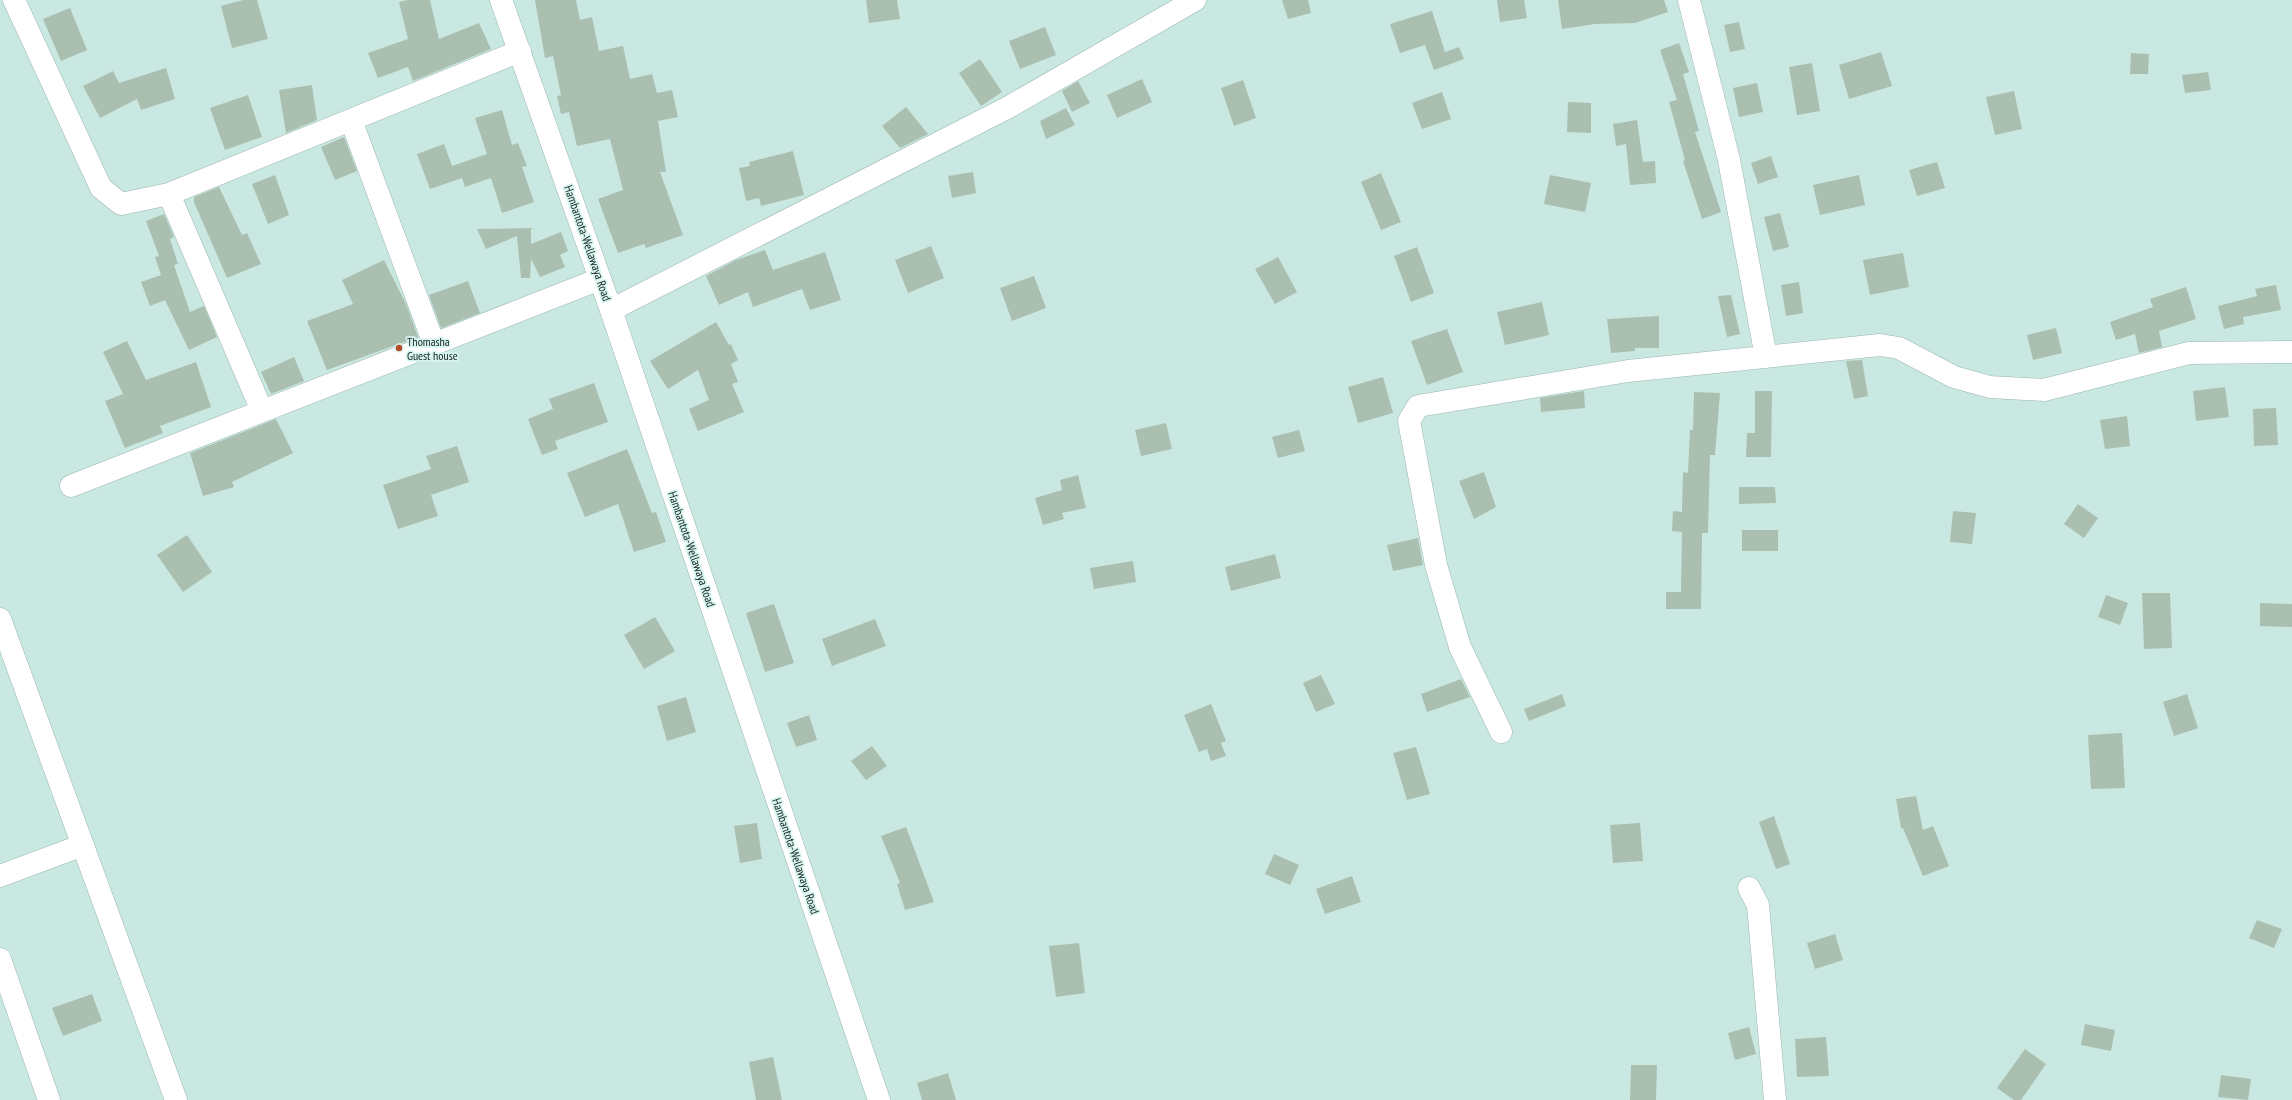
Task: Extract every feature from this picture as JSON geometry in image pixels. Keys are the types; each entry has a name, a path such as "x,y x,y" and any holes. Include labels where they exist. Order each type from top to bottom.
{"main road":[{"path":"14,0 101,188 121,204 169,194 520,51"},
{"name":"Hambantota-Wellawaya Road","path":"501,0 611,310 879,1100"},
{"path":"611,310 1007,108 1195,0"},
{"path":"1689,0 1729,160 1766,357"},
{"path":"351,120 434,344"},
{"path":"169,194 262,411"},
{"path":"71,486 600,279"},
{"path":"1501,732 1460,647 1436,565 1409,421 1418,406 1628,371 1880,346 1899,348 1954,377 1990,387 2044,390 2189,353 2292,352"},
{"path":"0,619 176,1100"},
{"path":"0,876 83,845"},
{"path":"1750,888 1758,906 1775,1100"},
{"path":"0,959 49,1100"}],"building":[{"path":"243,0 257,0 268,39 232,48 221,6"},
{"path":"408,0 430,0 439,39 479,23 491,49 413,81 408,67 378,78 368,53 408,39 399,2"},
{"path":"535,0 576,0 580,20 592,17 599,51 623,46 630,79 652,74 657,93 672,90 678,117 658,121 666,172 660,172 683,235 646,248 644,244 618,253 598,199 623,190 610,139 577,146 569,112 561,114 557,96 561,95 553,56 545,58"},
{"path":"866,0 897,0 900,19 869,23"},
{"path":"1282,0 1308,0 1311,13 1288,19"},
{"path":"1497,0 1524,0 1527,18 1500,22"},
{"path":"1558,0 1664,0 1668,12 1635,23 1595,24 1562,29"},
{"path":"70,8 87,50 61,61 43,19"},
{"path":"1432,11 1445,52 1459,47 1464,59 1434,70 1425,45 1400,53 1390,24"},
{"path":"1739,22 1745,49 1730,52 1724,25"},
{"path":"1045,27 1056,55 1020,69 1009,41"},
{"path":"1679,43 1689,72 1683,74 1699,131 1695,132 1721,212 1702,219 1683,161 1685,160 1669,102 1677,100 1660,50"},
{"path":"1881,52 1892,86 1849,99 1839,65"},
{"path":"2131,53 2149,54 2148,74 2130,74"},
{"path":"980,59 1002,92 981,106 959,73"},
{"path":"1812,63 1820,111 1797,115 1789,67"},
{"path":"166,68 175,99 141,110 137,99 100,118 83,86 113,71 119,83"},
{"path":"2208,72 2211,90 2185,93 2182,75"},
{"path":"1142,79 1152,102 1117,118 1107,95"},
{"path":"1243,80 1256,118 1234,126 1221,88"},
{"path":"1078,81 1090,103 1072,112 1062,91"},
{"path":"1757,83 1763,112 1739,117 1733,88"},
{"path":"312,85 317,120 286,133 279,90"},
{"path":"2014,91 2022,129 1995,135 1986,97"},
{"path":"1442,92 1451,119 1422,129 1412,103"},
{"path":"248,95 262,137 225,150 210,108"},
{"path":"1568,102 1591,103 1591,133 1567,132"},
{"path":"906,107 928,134 900,148 882,126"},
{"path":"1066,108 1075,125 1046,139 1040,121"},
{"path":"502,110 512,145 518,143 527,166 522,167 534,202 502,213 491,178 465,187 462,178 430,189 417,154 444,144 452,166 487,154 475,118"},
{"path":"1637,120 1643,162 1655,161 1656,183 1630,185 1626,144 1616,146 1613,124"},
{"path":"344,137 357,171 335,180 321,147"},
{"path":"793,151 804,195 761,206 759,198 746,201 739,168 750,166 749,162"},
{"path":"1771,156 1778,177 1758,184 1751,163"},
{"path":"1937,162 1945,188 1917,196 1909,170"},
{"path":"973,172 976,193 952,198 948,176"},
{"path":"1381,173 1401,222 1381,230 1361,182"},
{"path":"275,175 289,215 268,224 252,184"},
{"path":"1550,175 1591,183 1585,212 1544,204"},
{"path":"1859,175 1865,205 1820,215 1813,185"},
{"path":"219,187 242,235 247,233 261,264 227,278 194,202 194,197"},
{"path":"1780,213 1789,247 1773,251 1764,217"},
{"path":"164,214 174,237 170,239 178,264 174,265 190,312 204,306 217,337 189,350 165,300 150,306 141,282 161,275 155,257 159,256 146,221"},
{"path":"534,228 531,229 531,244 561,232 568,251 560,255 565,267 540,277 531,259 530,278 521,278 517,236 486,249 477,229"},
{"path":"931,246 944,278 908,293 895,260"},
{"path":"1417,247 1434,293 1411,302 1394,256"},
{"path":"765,250 773,270 825,252 841,300 810,310 802,289 753,307 748,292 719,305 706,276 736,260"},
{"path":"1903,253 1909,287 1870,295 1863,260"},
{"path":"1278,257 1297,292 1275,304 1255,269"},
{"path":"384,260 406,304 418,337 327,370 307,321 353,304 342,280"},
{"path":"1034,276 1046,308 1012,321 1000,288"},
{"path":"468,281 480,313 441,328 429,295"},
{"path":"1799,282 1803,313 1786,316 1781,285"},
{"path":"2276,285 2281,310 2243,317 2244,324 2224,329 2218,306 2257,296 2255,289"},
{"path":"2186,287 2196,319 2159,331 2162,347 2139,353 2135,334 2116,340 2110,322 2153,307 2150,299"},
{"path":"1731,295 1740,334 1727,337 1718,296"},
{"path":"1542,302 1549,335 1505,345 1497,312"},
{"path":"1659,316 1659,348 1635,348 1635,351 1611,353 1607,319"},
{"path":"716,322 729,345 731,344 738,360 731,364 738,382 732,384 744,412 698,431 689,409 709,400 698,370 668,389 650,361"},
{"path":"2056,328 2062,353 2033,360 2027,335"},
{"path":"1447,329 1463,372 1427,385 1411,341"},
{"path":"127,341 146,380 196,362 211,407 160,426 163,433 125,448 105,401 123,394 103,352"},
{"path":"294,357 304,381 271,394 261,372"},
{"path":"1862,360 1868,396 1854,399 1846,361"},
{"path":"1383,377 1393,413 1358,423 1348,387"},
{"path":"594,383 608,422 555,441 558,449 542,455 528,419 553,409 549,399"},
{"path":"2225,387 2229,417 2196,421 2193,391"},
{"path":"1584,391 1585,408 1541,412 1540,398"},
{"path":"1755,391 1772,391 1771,457 1746,457 1747,433 1755,433"},
{"path":"1694,392 1720,393 1715,455 1710,455 1708,533 1702,533 1701,609 1666,609 1666,592 1681,592 1682,532 1672,531 1673,511 1682,512 1683,472 1688,473 1690,430 1693,430"},
{"path":"2276,408 2278,445 2254,446 2253,409"},
{"path":"2127,416 2130,446 2105,449 2100,420"},
{"path":"276,419 293,453 232,482 234,487 203,496 190,453"},
{"path":"1166,423 1172,449 1141,456 1135,430"},
{"path":"1299,430 1305,451 1278,458 1272,437"},
{"path":"457,446 469,482 431,495 438,516 398,529 383,485 431,469 426,456"},
{"path":"627,449 652,513 656,512 666,542 634,552 618,504 585,517 567,473"},
{"path":"1484,472 1496,507 1474,519 1459,481"},
{"path":"1078,475 1086,508 1062,513 1064,519 1043,525 1035,498 1062,490 1060,480"},
{"path":"1739,487 1775,487 1776,503 1739,504"},
{"path":"2078,504 2098,518 2084,538 2064,524"},
{"path":"1953,511 1976,513 1972,544 1950,542"},
{"path":"1742,530 1778,530 1778,551 1742,551"},
{"path":"187,535 212,572 183,592 157,555"},
{"path":"1418,538 1423,565 1393,571 1387,545"},
{"path":"1275,554 1281,578 1231,591 1225,567"},
{"path":"1133,561 1136,582 1094,589 1090,568"},
{"path":"2142,593 2170,593 2172,648 2144,649"},
{"path":"2106,595 2128,603 2120,625 2098,617"},
{"path":"2260,603 2292,604 2292,627 2260,626"},
{"path":"774,604 794,663 765,672 746,613"},
{"path":"655,617 675,651 644,669 624,635"},
{"path":"875,619 886,646 832,666 822,639"},
{"path":"1321,675 1335,704 1316,712 1303,683"},
{"path":"1461,679 1470,697 1427,712 1421,694"},
{"path":"1562,694 1566,706 1529,721 1524,709"},
{"path":"2187,694 2198,728 2174,736 2163,702"},
{"path":"686,697 696,732 667,741 657,706"},
{"path":"1211,704 1226,741 1221,743 1226,756 1211,761 1207,749 1199,752 1184,715"},
{"path":"809,715 817,740 796,747 787,723"},
{"path":"2122,733 2125,788 2091,789 2088,735"},
{"path":"872,746 887,766 866,780 851,761"},
{"path":"1416,747 1430,794 1407,800 1393,753"},
{"path":"1916,796 1923,830 1933,826 1949,866 1923,876 1903,828 1901,828 1896,799"},
{"path":"1774,816 1790,864 1776,869 1759,822"},
{"path":"757,823 762,859 740,863 734,826"},
{"path":"1640,823 1643,861 1613,863 1610,825"},
{"path":"906,827 934,902 905,910 897,884 900,883 881,836"},
{"path":"1274,854 1299,865 1290,885 1265,874"},
{"path":"1352,876 1361,902 1325,914 1316,889"},
{"path":"2257,920 2282,929 2274,948 2249,938"},
{"path":"1835,934 1843,960 1815,969 1807,943"},
{"path":"1079,943 1085,993 1056,997 1049,946"},
{"path":"92,994 102,1021 63,1036 52,1008"},
{"path":"2085,1024 2115,1030 2111,1051 2081,1045"},
{"path":"1749,1027 1756,1054 1735,1060 1728,1033"},
{"path":"1826,1037 1829,1076 1797,1077 1795,1039"},
{"path":"2025,1049 2046,1064 2021,1100 2014,1100 1997,1088"},
{"path":"773,1057 782,1100 756,1100 749,1062"},
{"path":"1631,1065 1657,1065 1656,1100 1630,1100"},
{"path":"948,1073 956,1100 922,1100 917,1083"},
{"path":"2221,1075 2251,1079 2248,1100 2218,1097"}],"place":[{"name":"Thomasha Guest house","path":"399,348"}]}
